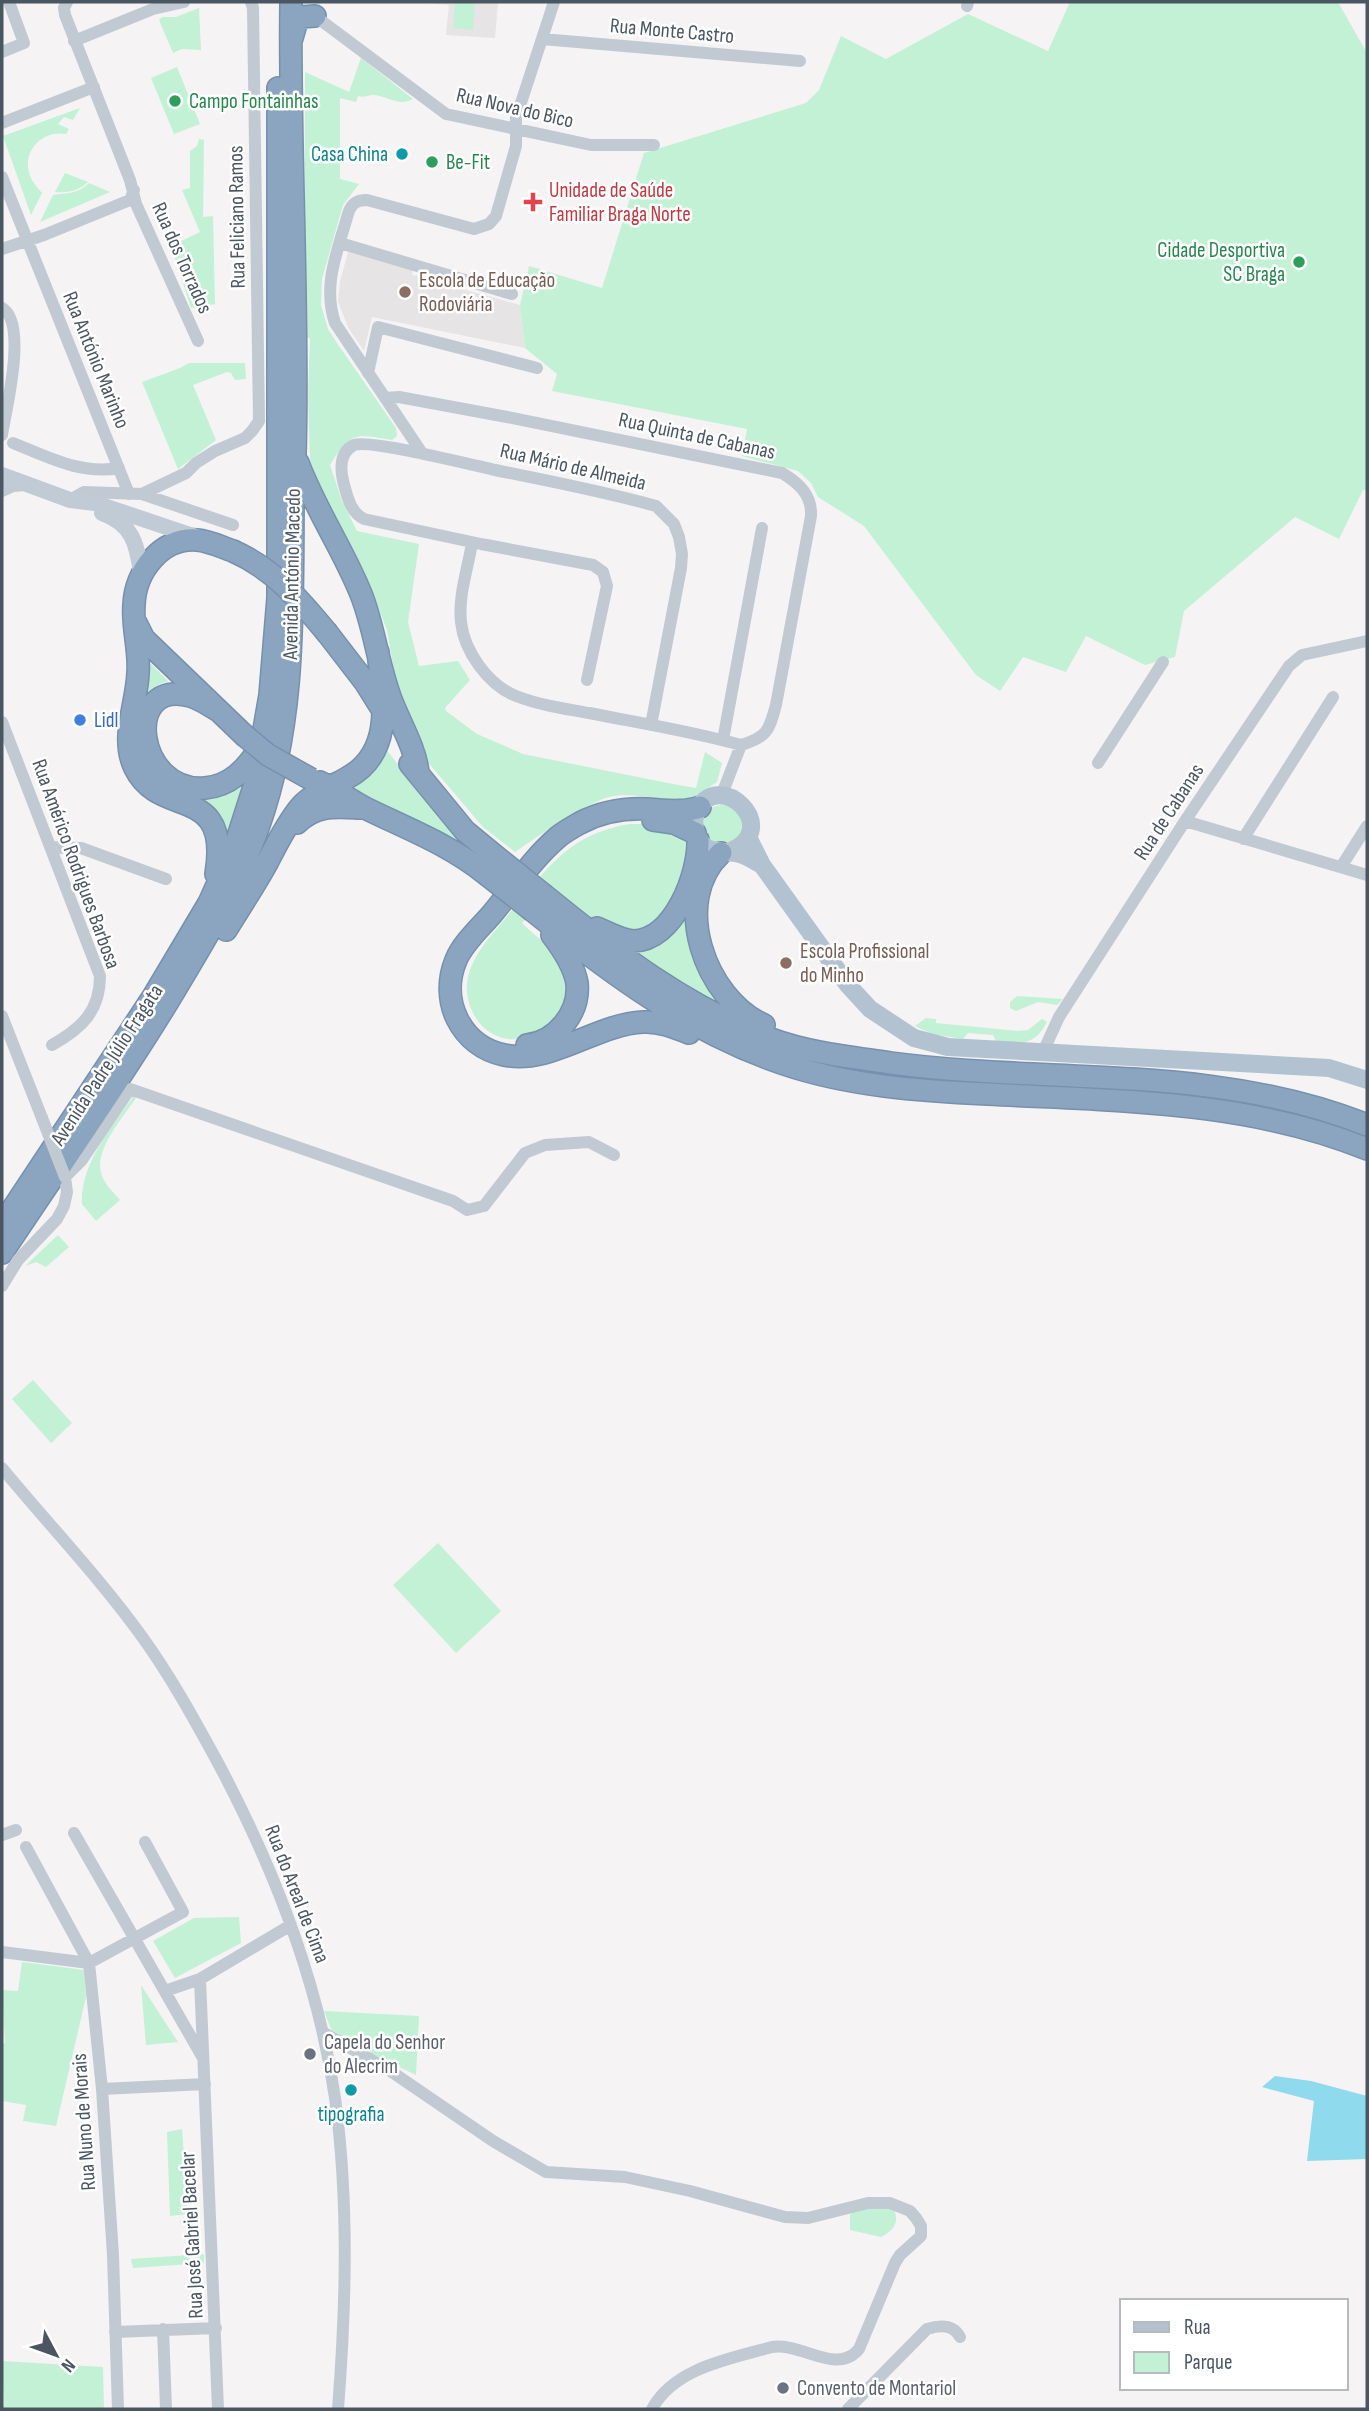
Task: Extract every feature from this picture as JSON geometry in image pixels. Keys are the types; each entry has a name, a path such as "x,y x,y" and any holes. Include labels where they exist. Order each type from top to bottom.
{"highway":[{"name":"Avenida António Macedo","path":"209,903 247,812 263,740 278,598 277,2"},
{"name":"Avenida António Macedo","path":"103,1101 149,1031 232,891 260,824 285,718 292,652 295,455 291,2"},
{"path":"291,43 296,24 308,9"},
{"path":"295,455 322,520 360,591 373,626 391,700 416,757 418,772"},
{"path":"209,903 219,856 218,839 208,817 191,805 163,794 145,781 134,767 129,729 138,684 134,596 141,573 156,555 175,544 195,540 233,551 280,580 328,634 377,698 397,748 493,867 538,903 626,983 729,1043 786,1065 842,1079 931,1091 1172,1104 1252,1114 1340,1138 1367,1149"},
{"path":"135,621 144,639 268,755 367,809 463,856 493,867"},
{"path":"268,862 275,845 320,782 349,777 368,761 380,742 383,700 378,652"},
{"path":"219,711 200,700 179,695 160,699 152,706 145,721 145,736 149,754 163,774 189,788 214,788 243,771 263,740"},
{"path":"707,802 679,811 623,810 600,814 580,822 558,837 456,959 449,996 454,1014 474,1041 503,1055 529,1056 560,1048 620,1025 644,1021 668,1025 711,1042 729,1043"},
{"path":"149,1031 192,988 268,862 295,825 306,814 318,809 338,805 367,809"},
{"path":"538,903 569,961 577,982 576,997 564,1026 547,1039 537,1044 504,1044 481,1034 470,1021 459,995 461,980 465,964 476,945 548,859 564,845 604,824 628,820 674,823 697,836 695,867 685,894 662,931 635,941 620,939 599,929 581,925"},
{"path":"725,852 707,869 698,902 697,931 712,976 726,996 743,1013 760,1024 862,1059"},
{"name":"Avenida Padre Júlio Fragata","path":"2,1225 153,997 209,903"},
{"path":"538,903 581,925 678,994 737,1025 773,1040 816,1052 933,1068 1178,1082 1259,1093 1367,1125"},
{"name":"Avenida Padre Júlio Fragata","path":"2,1253 103,1101"}],"main road":[{"path":"725,852 743,844 748,837 750,819 741,803 734,798 707,802 694,824 697,836 712,851 743,855 762,865"},
{"path":"748,837 762,865 848,985 878,1016 914,1038 948,1047 1329,1068 1367,1080"}],"street":[{"path":"2,52 24,43 9,2"},
{"name":"Rua dos Torrados","path":"67,2 65,15 134,190 136,204 198,341"},
{"path":"74,41 160,5 184,2"},
{"name":"Rua Feliciano Ramos","path":"136,494 186,473 215,451 245,438 259,421 251,2"},
{"path":"422,453 335,323 330,308 329,282 340,243 351,206 359,200 474,229 489,224 496,216 516,146 516,118 554,2"},
{"name":"Rua Nova do Bico","path":"308,9 446,114 591,145 654,145"},
{"name":"Rua Monte Castro","path":"542,39 800,61"},
{"path":"2,124 94,87"},
{"name":"Rua António Marinho","path":"2,177 120,468 136,494"},
{"path":"2,249 130,200 134,190"},
{"path":"340,243 512,294"},
{"path":"2,308 8,312 16,342 2,435"},
{"path":"368,373 379,327 537,368"},
{"name":"Rua Quinta de Cabanas","path":"385,398 399,397 507,417 782,473 797,481 812,504 811,516 776,705 771,726 759,740 741,745"},
{"path":"13,443 67,465 100,471 120,468"},
{"name":"Rua Mário de Almeida","path":"472,543 364,519 355,512 344,484 342,461 348,450 353,446 379,447 422,453 592,489 656,506 669,518 679,537 681,568 651,725"},
{"path":"2,475 114,518 125,526 135,544 141,573"},
{"path":"2,491 13,486 27,485"},
{"path":"74,501 84,492 136,494 233,525"},
{"path":"74,501 95,503 208,542"},
{"path":"723,740 762,528"},
{"path":"587,680 607,586 603,572 593,565 472,543 461,603 461,623 467,646 477,664 514,696 741,745 724,789 707,802"},
{"name":"Rua de Cabanas","path":"1043,1052 1059,1017 1289,666 1302,655 1367,641"},
{"path":"1098,763 1163,662"},
{"path":"1243,839 1332,697"},
{"name":"Rua Américo Rodrigues Barbosa","path":"2,722 100,975 100,991 93,1010 71,1034 52,1045"},
{"path":"732,772 734,798"},
{"path":"1185,821 1367,875"},
{"path":"1341,867 1367,827"},
{"path":"51,847 80,848 166,879"},
{"path":"2,1016 54,1147 65,1177 67,1192 57,1219 18,1260 2,1286"},
{"path":"65,1177 82,1160 130,1089 453,1201 467,1210 484,1206 525,1153 545,1145 589,1142 614,1155"},
{"name":"Rua do Areal de Cima","path":"2,1468 93,1571 144,1639 186,1703 259,1843 292,1926 324,2033 335,2099 342,2180 344,2331 338,2409"},
{"path":"2,1835 16,1830"},
{"name":"Rua José Gabriel Bacelar","path":"74,1833 204,2059"},
{"path":"2,1952 89,1962 183,1912 145,1842"},
{"name":"Rua Nuno de Morais","path":"26,1847 89,1962 102,2089 113,2255 118,2409"},
{"path":"165,1991 200,1979 292,1926"},
{"name":"Rua José Gabriel Bacelar","path":"200,1979 218,2409"},
{"path":"324,2033 388,2070 493,2141 546,2172 625,2177 690,2191 785,2217 822,2217 857,2205 878,2202 902,2206 916,2218 921,2226 921,2236 895,2263 859,2349 853,2357 832,2360 785,2345 772,2347 689,2374 671,2384 652,2409"},
{"path":"102,2089 205,2084"},
{"path":"848,2409 927,2329 944,2326 961,2336"},
{"path":"115,2332 215,2328"},
{"path":"163,2329 166,2409"}],"shaded area":[{"path":"415,2 498,2 495,38 446,35 449,5"},
{"name":"Escola de Educação Rodoviária","path":"349,249 413,268 412,275 520,305 525,348 372,317 364,351 349,329 338,302 340,281"}],"green space":[{"path":"455,2 475,2 473,30 453,28"},
{"path":"1070,2 1338,2 1367,53 1367,490 1363,490 1339,539 1295,517 1184,611 1175,657 1145,665 1086,636 1066,672 1023,657 1000,691 976,675 864,526 818,497 811,483 798,471 742,456 747,429 552,391 557,374 525,348 520,305 529,266 602,288 644,153 806,103 819,90 841,36 886,59 968,14 1048,51"},
{"path":"199,8 201,50 182,49 173,53 159,20"},
{"path":"361,58 413,99 398,102 372,95 358,96 356,102 340,98 340,179 359,184 343,205 322,279 321,305 328,329 396,428 397,436 392,440 362,436 343,446 330,465 342,501 357,531 419,544 408,622 419,666 458,661 470,680 445,708 446,711 477,734 523,754 696,788 705,752 722,763 717,782 685,803 636,796 609,797 574,814 515,852 483,827 426,760 397,689 387,630 368,581 330,513 310,460 310,338 304,338 305,72 349,92"},
{"name":"Campo Fontainhas","path":"177,67 200,124 174,134 151,78"},
{"path":"80,108 73,120 64,117 58,124 69,129 66,134 45,137 30,152 30,175 42,193 31,215 3,136"},
{"path":"199,139 204,140 203,217 213,216 215,304 191,308 171,246 200,232 182,190 190,188 190,151 197,146"},
{"path":"65,173 88,182 73,191 55,192"},
{"path":"89,183 110,192 40,222 53,195 77,191"},
{"path":"189,363 245,363 246,379 235,380 231,373 227,372 193,385 216,440 178,469 142,382"},
{"path":"142,655 168,681 150,690 139,710 135,747 144,770 174,791 196,796 228,789 248,777 242,804 224,849 218,825 206,809 153,781 144,773 138,762 135,750 134,736"},
{"path":"386,749 457,836 510,880 339,789 366,773"},
{"path":"722,805 736,811 742,825 736,839 722,845 708,839 702,825 708,811"},
{"path":"630,824 652,824 686,833 692,853 670,908 648,931 610,931 554,889 522,923 560,961 568,982 566,1002 556,1019 541,1031 523,1038 504,1038 486,1030 472,1011 467,994 470,971 480,950 550,865 563,854 592,835"},
{"path":"694,903 733,1014 623,949"},
{"path":"1017,996 1063,999 1057,1005 1038,1002 1016,1011 1010,1008 1010,1002"},
{"path":"926,1018 936,1019 936,1023 1018,1031 1028,1030 1042,1019 1047,1022 1032,1040 1013,1042 996,1041 993,1035 968,1033 963,1039 932,1034 915,1026"},
{"path":"135,1094 138,1095 106,1143 100,1164 104,1181 120,1200 96,1221 82,1204 86,1174 108,1132"},
{"path":"58,1235 69,1247 46,1267 36,1262 25,1266"},
{"path":"33,1380 72,1423 51,1443 12,1399"},
{"path":"438,1543 501,1611 456,1653 393,1585"},
{"path":"239,1917 241,1943 175,1978 153,1941 194,1918"},
{"path":"22,1962 84,1970 86,1997 56,2126 23,2121 26,2105 2,2101 2,2044 5,2043 2,1990 18,1991"},
{"path":"141,1985 178,2042 146,2045"},
{"path":"324,2011 419,2016 416,2075 349,2043 331,2029"},
{"path":"182,2129 188,2214 170,2216 167,2132"},
{"path":"878,2205 894,2210 896,2223 889,2232 881,2237 850,2230 850,2215 855,2210"},
{"path":"204,2254 204,2263 133,2268 131,2259"},
{"path":"2,2361 103,2367 104,2409 2,2409"}],"water":[{"path":"1275,2076 1311,2081 1367,2096 1367,2159 1307,2161 1314,2101 1262,2087"}],"place":[{"name":"Campo Fontainhas","path":"175,101"},
{"name":"Casa China","path":"402,154"},
{"name":"Be-Fit","path":"432,162"},
{"name":"Unidade de Saúde Familiar Braga Norte","path":"533,202"},
{"name":"Cidade Desportiva SC Braga","path":"1299,262"},
{"name":"Escola de Educação Rodoviária","path":"405,292"},
{"name":"Lidl","path":"80,720"},
{"name":"Escola Profissional do Minho","path":"786,963"},
{"name":"Capela do Senhor do Alecrim","path":"310,2054"},
{"name":"tipografia","path":"351,2090"},
{"name":"Convento de Montariol","path":"783,2388"}]}
